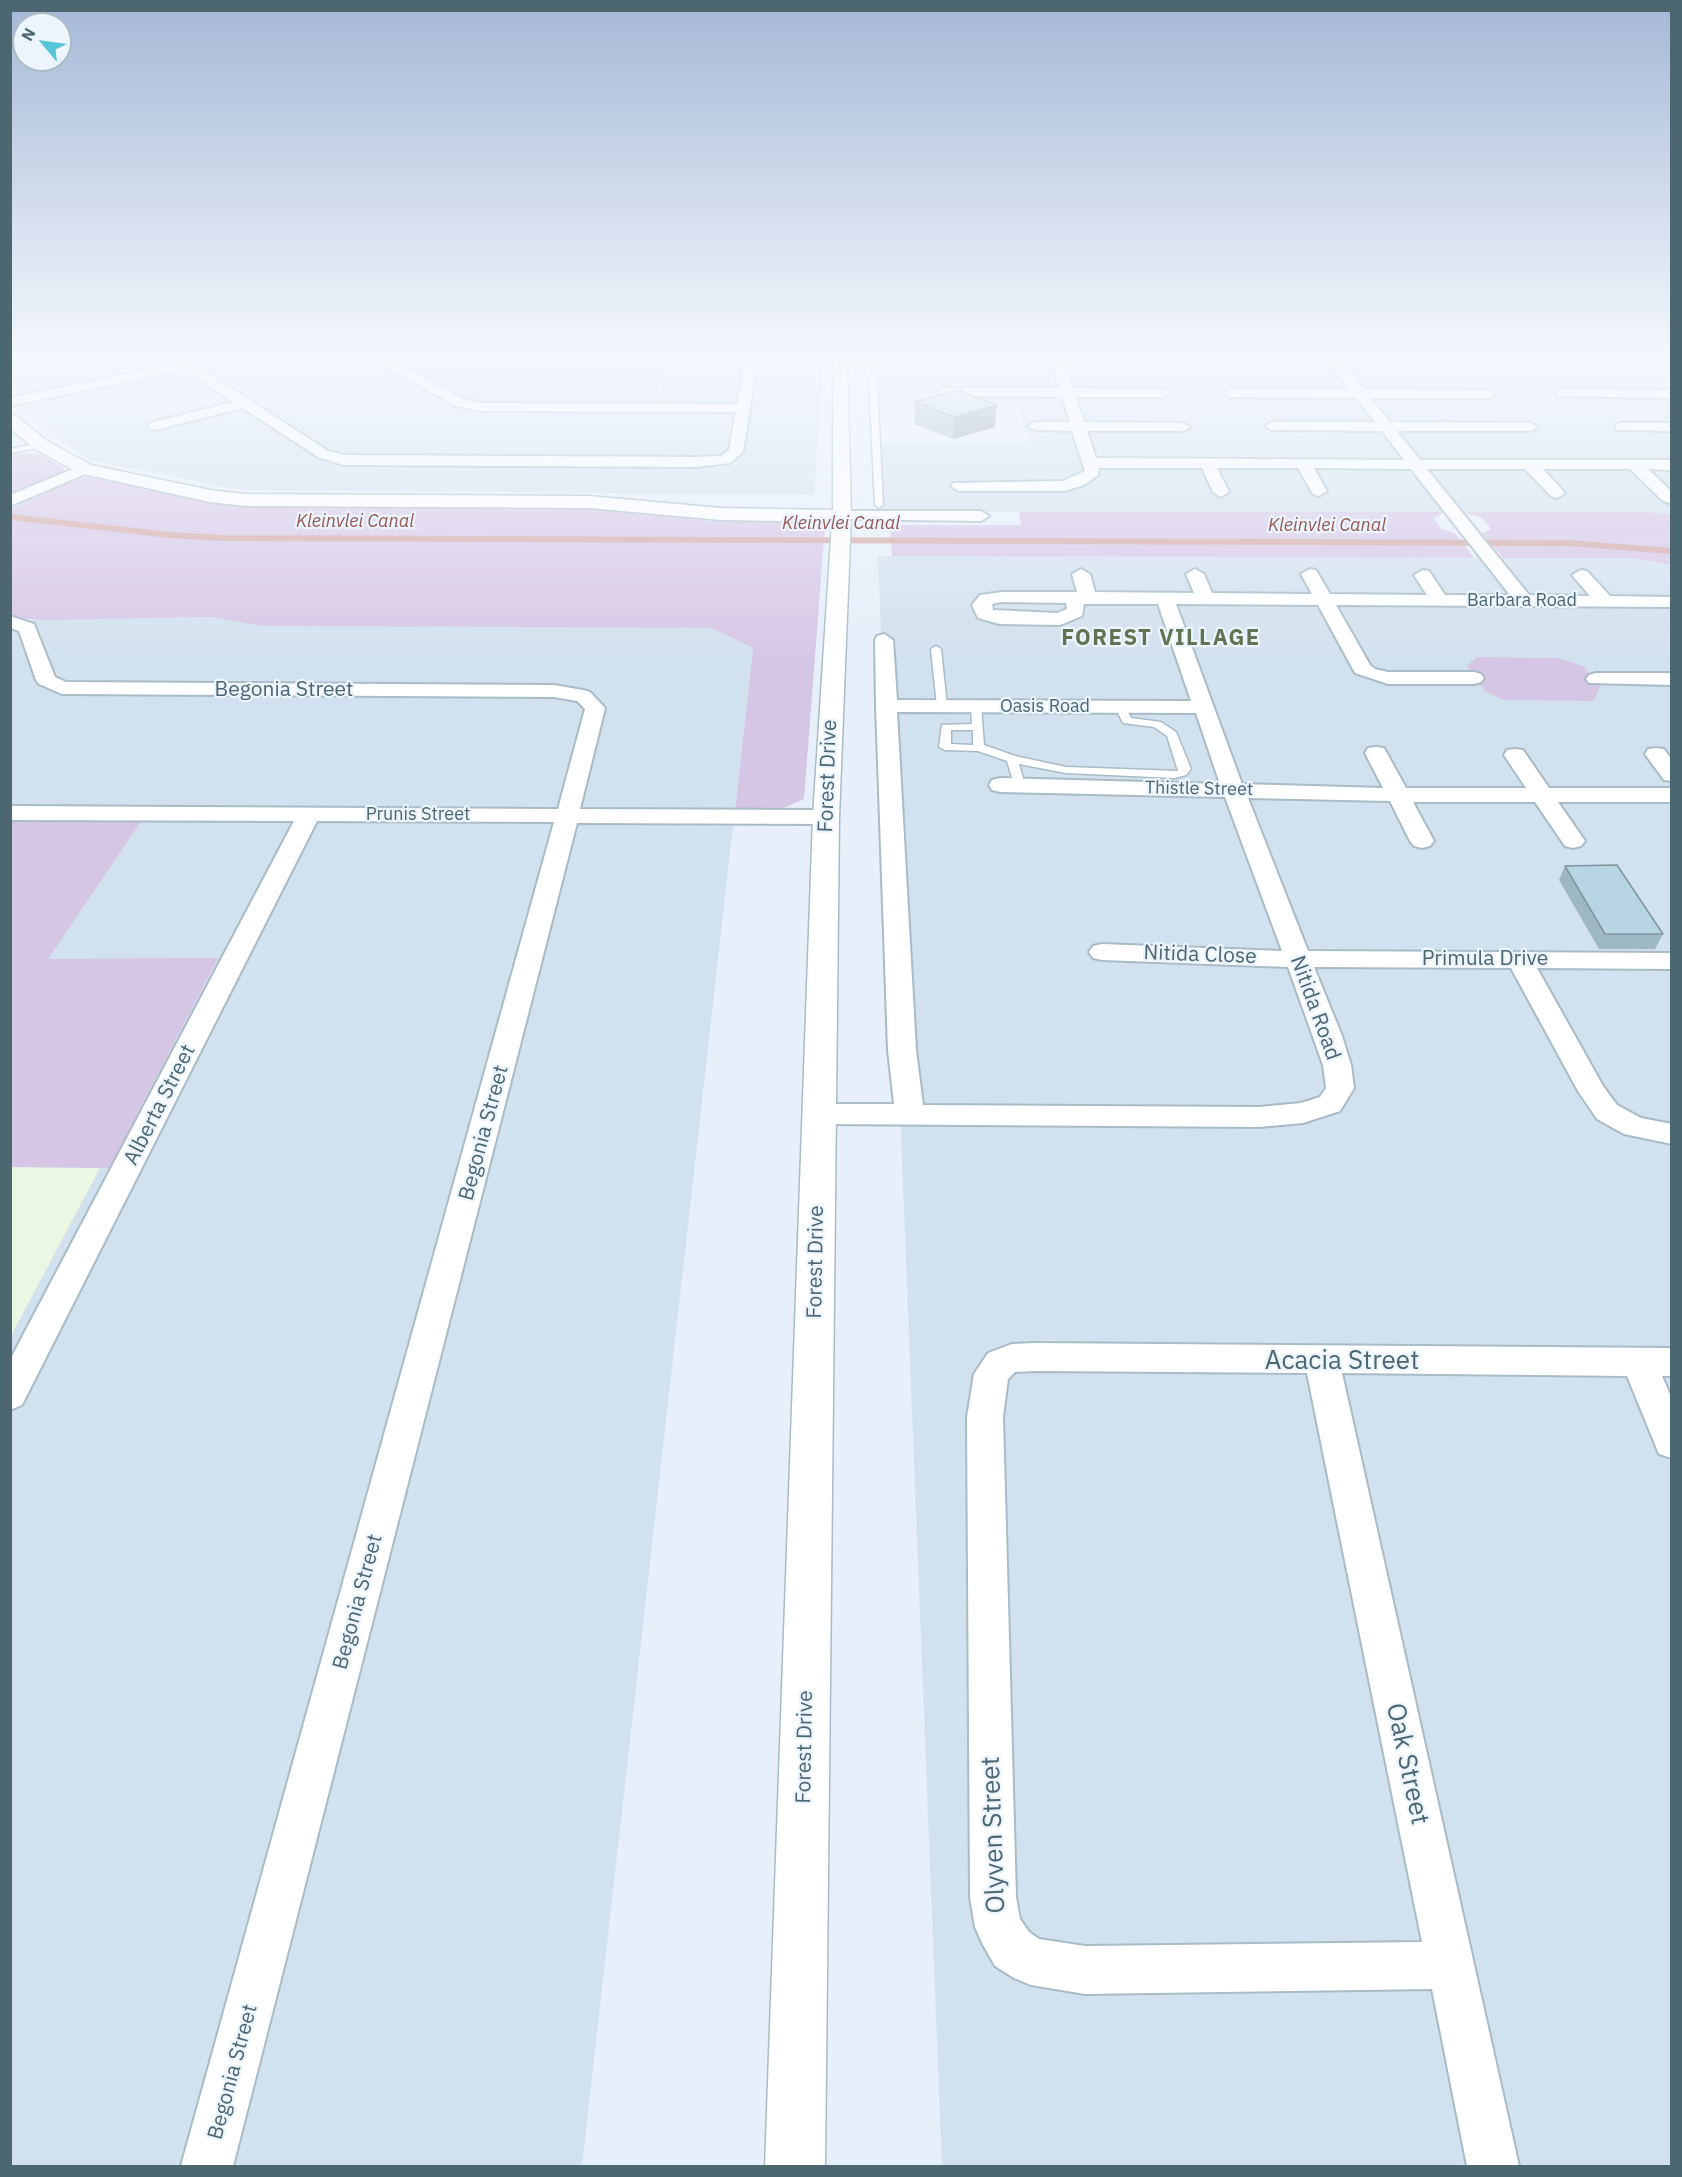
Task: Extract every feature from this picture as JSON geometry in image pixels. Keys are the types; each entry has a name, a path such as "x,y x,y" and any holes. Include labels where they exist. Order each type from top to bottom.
{"street":[{"path":"65,459 85,469 210,496 245,500 589,502 721,514 841,533 981,516"},
{"path":"338,459 363,462 719,461 725,459"},
{"name":"Forest Drive","path":"795,2166 826,817 841,533 841,459"},
{"path":"959,486 1068,485 1091,475 1093,470 1089,459"},
{"path":"1411,459 1524,601"},
{"path":"1091,463 1671,465"},
{"path":"1207,463 1221,492"},
{"path":"1303,464 1319,492"},
{"path":"1529,464 1557,493"},
{"path":"1633,464 1669,498"},
{"path":"10,501 85,469"},
{"name":"Barbara Road","path":"1081,574 1081,599 1671,602"},
{"path":"1196,574 1205,599"},
{"path":"1310,574 1362,669 1368,673 1388,678 1474,678"},
{"name":"Barbara Road","path":"1423,575 1440,601"},
{"name":"Barbara Road","path":"1581,575 1605,601"},
{"name":"Nitida Road","path":"820,1114 1259,1117 1303,1113 1330,1104 1340,1088 1337,1065 1233,789 1165,599"},
{"name":"Begonia Street","path":"10,621 27,628 46,680 62,688 554,691 583,696 593,704 596,712 207,2166"},
{"path":"884,640 902,1050 910,1114"},
{"path":"1596,679 1671,679"},
{"name":"Oasis Road","path":"886,706 942,706 977,716 1120,707 1205,707"},
{"path":"1376,753 1422,841"},
{"path":"1656,754 1671,775"},
{"path":"1515,755 1573,841"},
{"name":"Thistle Street","path":"1009,785 1399,795 1671,795"},
{"name":"Prunis Street","path":"10,813 826,817"},
{"name":"Alberta Street","path":"10,1395 309,815"},
{"name":"Nitida Close","path":"1102,952 1298,959"},
{"name":"Primula Drive","path":"1298,959 1671,961"},
{"path":"1519,959 1606,1112 1634,1127 1671,1134"},
{"name":"Acacia Street","path":"1012,1358 1655,1362"},
{"name":"Olyven Street","path":"1012,1358 1000,1363 991,1374 985,1417 993,1897 998,1927 1012,1948 1031,1961 1085,1970 1450,1965"},
{"name":"Oak Street","path":"1322,1360 1493,2166"},
{"path":"1655,1362 1671,1443"}],"lane":[{"path":"877,459 879,505"},
{"path":"936,649 942,706"},
{"path":"978,747 977,716 946,727 943,743 945,747 952,749 978,747 1012,759 1066,770 1176,775 1182,772 1185,769 1172,734 1157,724 1127,721 1120,707"},
{"path":"1009,785 1012,759"}],"shaded area":[{"path":"10,459 47,459 63,467 65,472 11,497"},
{"path":"85,459 816,459 814,495 240,490"},
{"path":"878,459 1671,459 1671,515 1650,512 880,512"},
{"path":"88,477 200,499 565,506 654,512 656,515 709,521 809,522 825,526 804,799 779,810 735,810 753,648 711,628 260,626 212,617 47,620 11,618 11,509 70,481"},
{"path":"1019,512 1445,512 1434,518 1441,529 1455,533 1474,558 892,556 890,525 1021,525"},
{"path":"1462,512 1650,512 1671,515 1671,565 1630,558 1503,558 1482,533 1491,529 1482,518"},
{"path":"878,556 1630,558 1671,565 1671,2166 942,2166"},
{"path":"212,617 261,626 711,628 753,648 582,2166 11,2166 11,620"},
{"path":"1477,657 1558,658 1583,666 1600,686 1594,701 1504,700 1485,691 1467,666"},
{"path":"11,819 142,820 48,959 218,958 109,1168 11,1167"},
{"path":"10,1167 100,1168 11,1336"}],"building":[{"path":"1617,865 1663,934 1605,934 1565,866"}],"waterway":[{"name":"Kleinvlei Canal","path":"10,517 170,535 222,538 1568,543 1672,551"}],"district":[{"name":"FOREST VILLAGE","path":"1161,639"}]}
